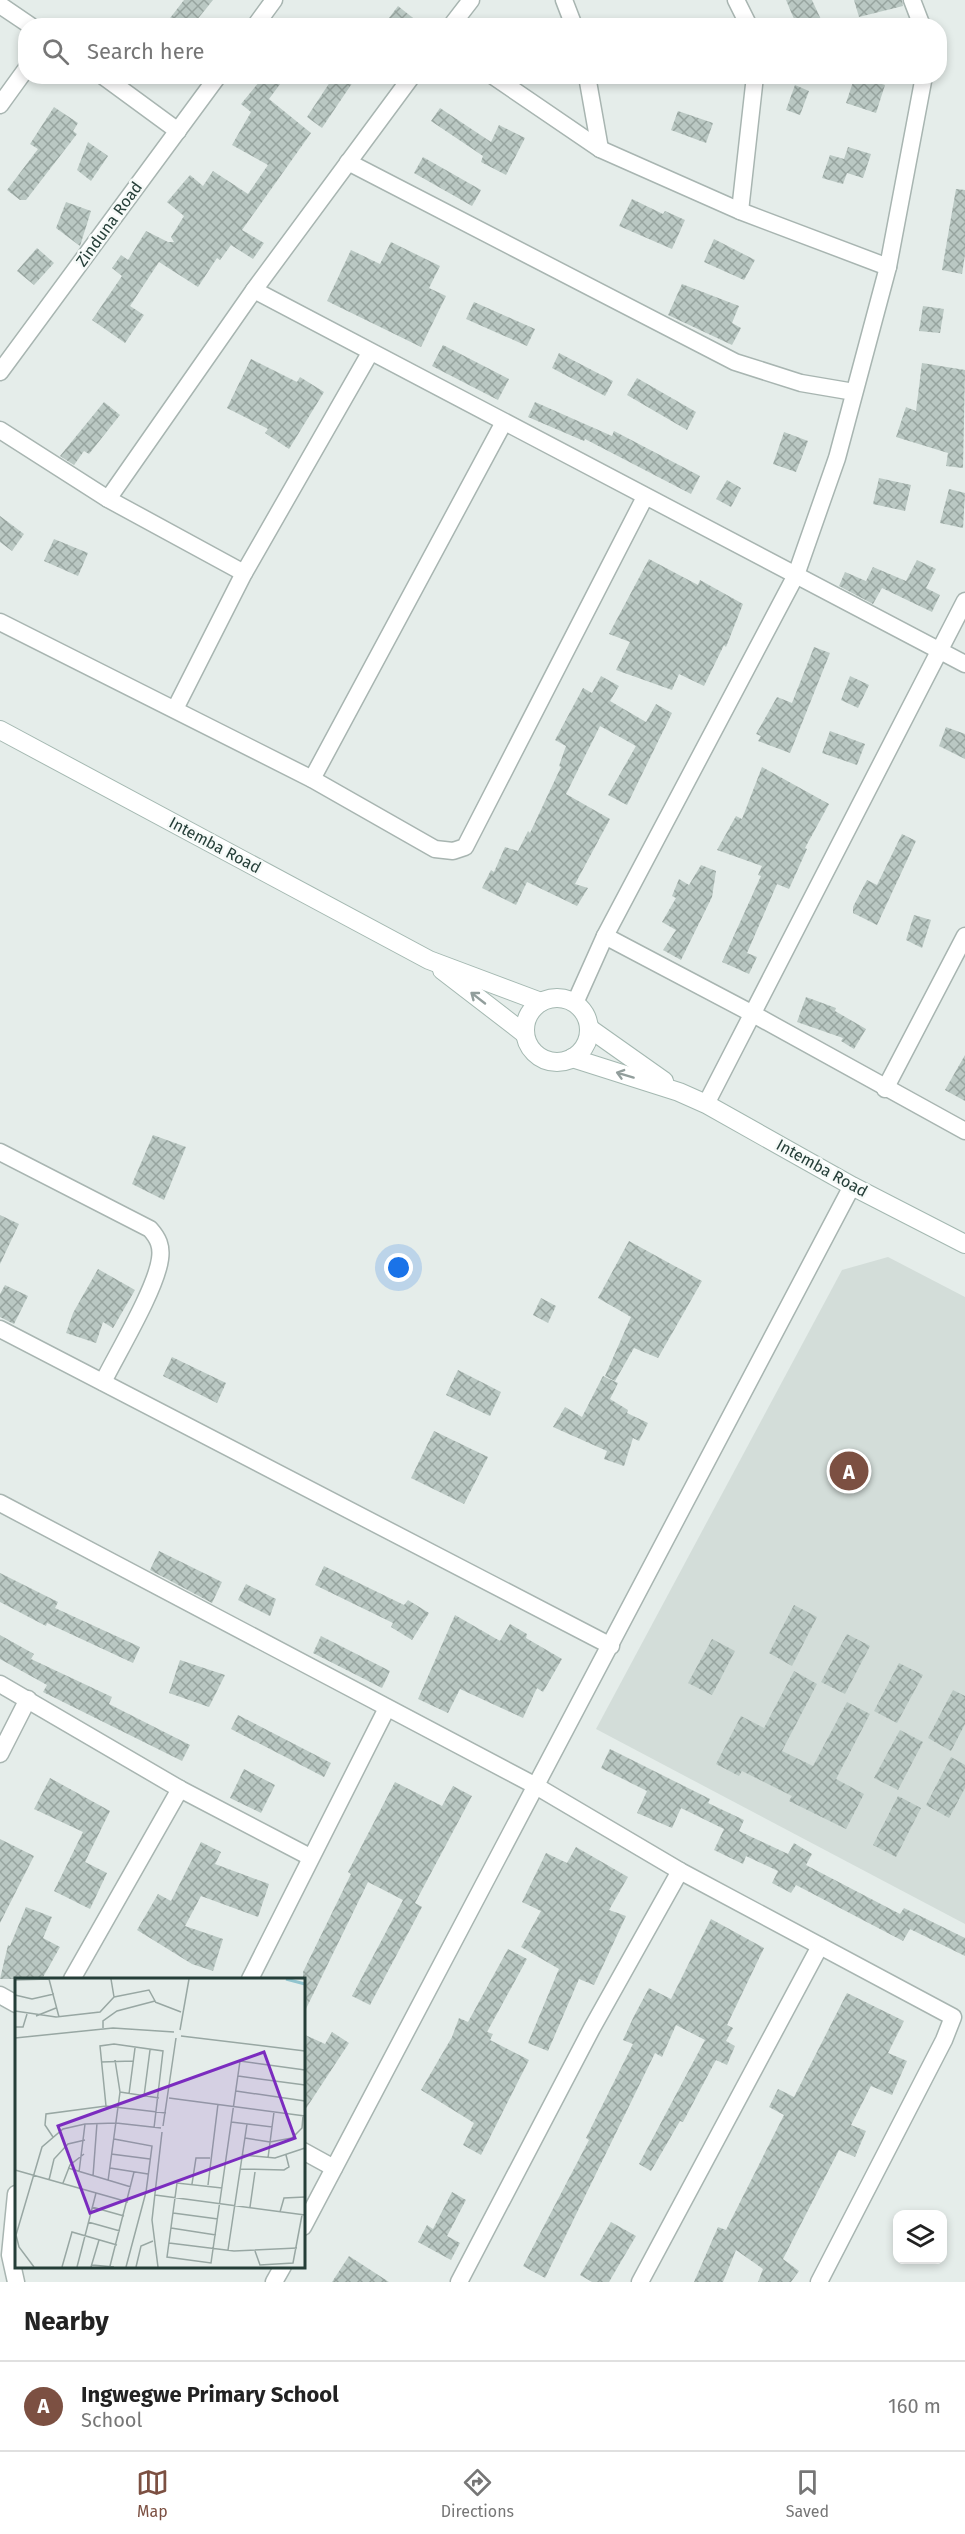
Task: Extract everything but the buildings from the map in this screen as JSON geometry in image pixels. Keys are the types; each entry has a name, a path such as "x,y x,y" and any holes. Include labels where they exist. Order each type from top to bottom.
{"street":[{"path":"261,18 274,0"},
{"path":"457,18 471,0"},
{"path":"564,0 571,18"},
{"path":"736,0 745,18"},
{"path":"912,0 919,18"},
{"path":"0,5 19,18"},
{"path":"0,105 18,80"},
{"path":"114,84 178,131"},
{"name":"Zinduna Road","path":"0,372 212,84"},
{"path":"108,499 254,290 406,84"},
{"path":"505,84 600,149 740,211 888,267"},
{"path":"588,84 600,149"},
{"path":"740,211 754,84"},
{"path":"575,1003 605,936 796,575 837,458 888,267 922,84"},
{"path":"348,162 735,362 801,382 854,392"},
{"path":"254,290 965,664"},
{"path":"175,709 244,573 370,353"},
{"path":"312,779 504,422"},
{"path":"0,430 108,499 244,573"},
{"path":"0,622 312,779 435,849 453,851 465,847 645,497"},
{"path":"706,1104 965,601"},
{"name":"Intemba Road","path":"0,730 429,960"},
{"path":"605,936 753,1014 885,1089 965,1131"},
{"path":"885,1089 963,944"},
{"path":"429,960 541,1002"},
{"path":"429,960 525,1034 534,1053 552,1062 572,1058 679,1092"},
{"path":"525,1034 528,1015 541,1002 558,997 575,1003 585,1014 589,1028 585,1046 572,1058"},
{"path":"589,1028 679,1092"},
{"name":"Intemba Road","path":"679,1092 706,1104 852,1186 965,1244"},
{"path":"0,1152 150,1229 159,1239 160,1258 153,1282 103,1382"},
{"path":"304,2225 440,1963 611,1646 852,1186"},
{"path":"0,1329 611,1646"},
{"path":"0,1503 536,1786 680,1871 953,2017 944,2040 819,2282"},
{"path":"0,1684 180,1789 310,1857"},
{"path":"0,1754 28,1699"},
{"path":"250,1978 387,1708"},
{"path":"73,1978 180,1789"},
{"path":"459,2282 592,2028 680,1871"},
{"path":"640,2282 820,1946"},
{"path":"0,1995 15,2003"},
{"path":"304,2152 334,2168"},
{"path":"15,2204 10,2255 16,2282"},
{"path":"274,2282 282,2267"}],"shaded area":[{"path":"888,1257 965,1297 965,1924 596,1729 842,1270"}],"place":[{"name":"Ingwegwe Primary School","path":"849,1471"}]}
